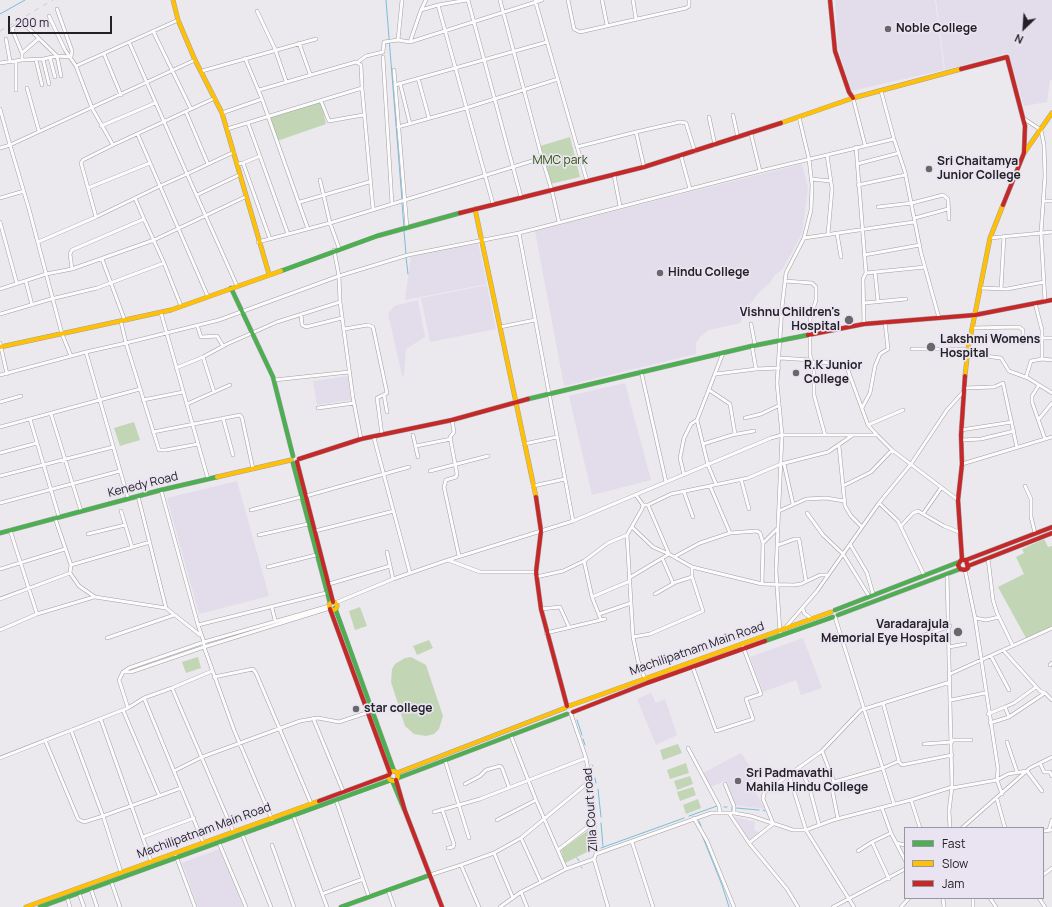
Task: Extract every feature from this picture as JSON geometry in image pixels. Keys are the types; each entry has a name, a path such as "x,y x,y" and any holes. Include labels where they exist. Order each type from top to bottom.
{"main road":[{"path":"173,0 178,20 195,60 202,71 222,113 258,242 269,274"},
{"path":"830,0 835,51 849,92 853,98"},
{"path":"0,346 161,313 339,248 401,229 493,204 552,191 587,181 615,179 644,167 738,138 751,138 853,98 1007,57 1025,126 1024,153"},
{"path":"964,568 959,532 958,500 962,464 961,430 964,390 968,349 972,328 990,238 1024,153 1052,113"},
{"path":"475,209 541,531 536,575 541,609 546,633 570,714"},
{"path":"231,288 254,333 274,380 295,460 308,524 326,593 394,780"},
{"name":"Kenedy Road","path":"0,533 128,498 295,460 361,439 374,438 452,420 641,371 754,345 864,324 975,315 1052,300"},
{"path":"303,497 315,531 329,584 331,605 335,608 405,811 442,907"},
{"name":"Machilipatnam Main Road","path":"780,633 784,629 871,595 1052,527"},
{"name":"Machilipatnam Main Road","path":"26,907 41,905 91,889 273,822 394,780 570,714 647,683 744,650 780,633 835,616 964,568 1052,533"},
{"path":"962,560 958,566 964,568"},
{"path":"833,611 835,616"},
{"path":"833,611 838,612 835,616"},
{"name":"Machilipatnam Main Road","path":"41,905 174,852 392,773 645,678 742,644 775,635"},
{"path":"567,707 573,708 570,714"},
{"path":"341,907 430,875"}],"street":[{"path":"398,40 402,0"},
{"path":"410,42 420,10 426,0"},
{"path":"420,10 467,0 521,197"},
{"path":"500,0 559,222"},
{"path":"259,90 310,74 358,62 366,56 383,52 384,42 398,40 410,42 542,0"},
{"path":"568,0 574,29 580,32 686,8 689,6 689,0"},
{"path":"602,0 607,25"},
{"path":"633,0 636,19"},
{"path":"536,1 587,181"},
{"path":"438,5 493,204"},
{"path":"57,9 72,51 71,57"},
{"path":"257,11 275,50 286,81"},
{"path":"49,16 65,50 76,66 92,108 113,145"},
{"path":"76,66 178,20"},
{"path":"22,60 22,52 12,29 22,22 57,56 61,76"},
{"path":"153,31 171,71 191,109"},
{"path":"6,39 10,61"},
{"path":"22,52 38,39"},
{"path":"202,71 316,39"},
{"path":"129,42 163,123 207,216 237,286"},
{"path":"395,84 547,42"},
{"path":"299,43 310,74"},
{"path":"104,54 121,95"},
{"path":"0,63 36,60 57,56 71,57"},
{"path":"383,57 392,204"},
{"path":"50,58 55,77"},
{"path":"244,58 259,90 300,202 308,229"},
{"path":"43,59 49,84"},
{"path":"36,60 42,85"},
{"path":"0,148 10,145 121,95 195,60"},
{"path":"16,61 16,90"},
{"path":"358,62 361,65 363,115 373,209"},
{"path":"394,70 403,200 407,228"},
{"path":"418,78 429,118"},
{"path":"398,126 466,108 558,79"},
{"path":"400,83 410,124"},
{"path":"27,88 40,131"},
{"path":"227,129 362,88"},
{"path":"881,91 905,175 938,318"},
{"path":"96,217 81,165 82,161 215,98"},
{"path":"853,98 865,145"},
{"path":"222,113 262,99"},
{"path":"321,101 329,121 363,115"},
{"path":"102,126 155,103"},
{"path":"0,109 24,191 62,334 71,356"},
{"path":"186,112 208,164"},
{"path":"733,115 738,138"},
{"path":"709,117 715,145"},
{"path":"1023,118 1041,130 1044,145 1041,233 1045,301"},
{"path":"780,633 776,571 783,464 782,435 778,406 780,341 785,281 792,260 804,238 811,210 811,179 809,159 800,120"},
{"path":"577,147 680,122 686,123 695,152"},
{"path":"248,123 288,234"},
{"path":"636,132 644,167"},
{"path":"138,134 208,297"},
{"path":"751,138 760,171"},
{"path":"0,376 86,352 197,325 242,311 339,276 404,256 519,233 620,206 856,147 894,139"},
{"path":"856,147 866,273 863,279 864,324"},
{"path":"38,242 96,217 234,152"},
{"path":"857,164 899,153"},
{"path":"827,155 831,181 828,234"},
{"path":"237,164 260,156"},
{"path":"681,156 690,189"},
{"path":"258,242 398,203 403,200 542,158"},
{"path":"243,162 270,239"},
{"path":"88,188 150,163"},
{"path":"197,195 239,175"},
{"path":"858,185 905,175"},
{"path":"615,179 620,206"},
{"path":"811,179 831,181"},
{"path":"320,180 330,223 339,248"},
{"path":"300,202 369,182"},
{"path":"0,198 24,191"},
{"path":"878,207 912,203 944,195 947,197 949,219"},
{"path":"0,289 26,282 46,274 72,269 154,240 245,197"},
{"path":"136,198 181,306"},
{"path":"1043,201 1052,201"},
{"path":"804,238 915,220 948,209"},
{"path":"72,269 70,254 72,250 144,219"},
{"path":"0,222 17,284"},
{"path":"990,238 1052,232"},
{"path":"519,233 574,521"},
{"path":"837,233 841,257"},
{"path":"1001,289 1004,236"},
{"path":"864,255 920,245"},
{"path":"334,250 339,276 340,302 349,372 361,439"},
{"path":"102,259 126,321"},
{"path":"0,314 111,283 164,263"},
{"path":"866,273 925,267"},
{"path":"875,272 878,301"},
{"path":"785,281 816,285 816,300 810,319 814,395 825,435"},
{"path":"26,282 32,304"},
{"path":"980,288 1001,289 1024,287 1044,282"},
{"path":"864,303 906,299"},
{"path":"176,368 277,322 340,302"},
{"path":"1035,303 1042,338 1042,358"},
{"path":"161,313 208,479"},
{"path":"301,314 302,325 306,327 342,318"},
{"path":"500,327 535,320"},
{"path":"121,322 143,400 160,451 198,444"},
{"path":"862,409 870,393 875,366 880,354 888,349 886,322"},
{"path":"751,324 756,369"},
{"path":"197,325 201,337 217,336 223,346"},
{"path":"344,329 368,325 373,327 387,391 387,394 377,398 382,435"},
{"path":"972,328 1019,327 1023,330 1023,343"},
{"path":"1042,338 1052,338"},
{"path":"0,346 7,374"},
{"path":"912,349 968,349"},
{"path":"86,352 128,498"},
{"path":"684,475 680,458 684,438 691,424 697,420 723,353"},
{"path":"968,354 1001,358 1009,371 1026,377 1052,393"},
{"path":"203,357 214,392"},
{"path":"780,358 846,365 868,425 892,450 958,500"},
{"path":"1026,377 1031,361 1042,358 1052,360"},
{"path":"716,374 779,368"},
{"path":"641,371 666,482"},
{"path":"274,380 349,372"},
{"path":"830,382 850,376"},
{"path":"784,629 803,608 828,575 879,504 911,464 947,410 964,390 994,387 1003,383 1017,448"},
{"path":"187,404 230,385"},
{"path":"1039,385 1032,400 1045,439"},
{"path":"0,427 140,389"},
{"path":"709,390 730,404 735,434"},
{"path":"143,400 183,392"},
{"path":"384,395 387,412"},
{"path":"0,402 21,396"},
{"path":"318,408 354,403"},
{"path":"1039,419 1052,403"},
{"path":"745,418 761,414 778,406"},
{"path":"868,425 903,410"},
{"path":"51,414 81,511"},
{"path":"153,432 238,414 242,418 253,469"},
{"path":"223,418 233,455"},
{"path":"30,419 51,489 65,549 71,565 70,573 79,586 95,596 166,608 201,635"},
{"path":"452,420 454,432 450,437 457,476 446,480 444,487 459,556"},
{"path":"697,420 708,465 716,484"},
{"path":"961,430 1012,422"},
{"path":"703,444 735,434 754,431"},
{"path":"962,440 981,439 1014,431"},
{"path":"413,435 418,457"},
{"path":"122,672 131,672 331,605 393,579 459,556 574,521 782,435 877,435"},
{"path":"643,505 648,505 671,494 741,479 783,464 828,452 839,446 853,435"},
{"path":"524,444 557,437"},
{"path":"374,438 385,474 410,573"},
{"path":"962,464 1045,439 1051,438 1052,442"},
{"path":"416,446 451,439"},
{"path":"0,453 37,443"},
{"path":"839,446 844,501 851,516 862,527"},
{"path":"0,476 113,447"},
{"path":"843,486 871,472 892,450"},
{"path":"430,471 488,456"},
{"path":"783,464 793,504"},
{"path":"251,510 409,467"},
{"path":"0,503 120,471"},
{"path":"533,486 565,479"},
{"path":"741,479 749,509"},
{"path":"710,486 730,533"},
{"path":"1025,486 1031,499 1031,517 1036,533"},
{"path":"924,514 941,488"},
{"path":"161,490 204,642 204,647 214,678 273,822"},
{"path":"684,492 693,516"},
{"path":"636,495 643,505"},
{"path":"138,496 166,608"},
{"path":"779,511 806,499 817,498 844,501"},
{"path":"879,504 895,517 901,526 924,575"},
{"path":"448,560 480,572 536,575 563,571 584,562 608,543 626,535 632,527 643,505"},
{"path":"648,505 669,554"},
{"path":"121,511 132,547"},
{"path":"315,531 394,511"},
{"path":"901,526 915,511 959,532"},
{"path":"807,513 823,535 843,554 871,595"},
{"path":"259,535 308,524"},
{"path":"88,534 125,525"},
{"path":"632,527 653,547 692,567 762,584 777,585 794,585 820,575 828,575"},
{"path":"763,543 778,528"},
{"path":"10,530 21,562 28,590 37,614"},
{"path":"674,557 700,543 730,533 757,531 760,533 763,543 762,584"},
{"path":"626,535 633,637 638,661 647,683"},
{"path":"778,544 799,539 806,581"},
{"path":"71,565 150,542"},
{"path":"850,544 867,573 871,595"},
{"path":"0,569 65,549"},
{"path":"388,552 393,579"},
{"path":"592,597 630,579 663,560 669,554"},
{"path":"268,567 316,555"},
{"path":"988,558 993,600 999,617 1013,646"},
{"path":"663,560 674,583"},
{"path":"546,633 603,620 592,597 584,562"},
{"path":"329,584 390,566"},
{"path":"633,637 650,634 704,611 692,577 692,567"},
{"path":"964,568 974,618 988,714 998,769 997,780 1002,794"},
{"path":"0,599 28,590 70,573"},
{"path":"947,574 950,626 949,647 952,741 952,787 949,811 950,827"},
{"path":"655,594 674,583 692,577"},
{"path":"198,625 272,608 326,593"},
{"path":"0,630 37,614 95,596"},
{"path":"599,614 631,604"},
{"path":"128,708 119,680 122,672 204,642 275,620 331,605"},
{"path":"541,609 557,606 560,607 569,627"},
{"path":"272,608 275,620"},
{"path":"803,608 804,613 812,619"},
{"path":"107,638 174,615"},
{"path":"835,616 894,804"},
{"path":"974,618 986,620 999,617"},
{"path":"922,636 950,626"},
{"path":"950,674 1052,628"},
{"path":"693,668 716,731 753,719 746,699 761,694 742,644"},
{"path":"949,647 965,644"},
{"path":"1003,650 1036,687 1052,700"},
{"path":"991,656 1009,690"},
{"path":"214,678 253,669 311,802"},
{"path":"0,758 71,730 101,720 128,708 144,698 212,671"},
{"path":"773,824 762,796 772,786 822,751 861,710 950,682"},
{"path":"988,714 1014,703 1036,687"},
{"path":"172,688 233,831"},
{"path":"951,700 985,693"},
{"path":"990,723 1009,717 1045,693"},
{"path":"144,698 204,842"},
{"path":"883,703 900,758 899,762"},
{"path":"1005,708 1009,717"},
{"path":"123,710 159,794"},
{"path":"174,771 202,757 300,721 313,718 339,722 369,712"},
{"name":"Zilla Court road","path":"570,714 586,758 594,822 596,854 594,859 608,907"},
{"path":"313,718 343,791"},
{"path":"101,720 151,861"},
{"path":"71,730 103,816 121,872"},
{"path":"511,736 536,800 566,869"},
{"path":"45,740 78,819 84,822 159,794 181,788"},
{"path":"924,744 971,740"},
{"path":"1007,742 1017,772"},
{"path":"688,748 719,806 720,813"},
{"path":"822,751 834,782"},
{"path":"838,819 831,784 834,782 899,762 902,764 952,755"},
{"path":"963,827 997,799 1027,771 1052,757"},
{"path":"434,812 459,805 586,758"},
{"path":"445,760 469,838"},
{"path":"1040,763 1043,771 1050,772 1052,776"},
{"path":"465,784 480,776 486,770 500,766 510,786"},
{"path":"799,767 810,786 819,824"},
{"path":"596,854 711,813 734,813 761,818 773,824 793,830 806,830 819,824 911,800 952,787 997,780 1008,774 1027,771"},
{"path":"1027,771 1042,791"},
{"path":"789,775 806,830 854,907"},
{"path":"430,875 494,854 521,838 544,817 590,781"},
{"path":"725,784 734,806 734,813"},
{"path":"997,799 1005,827"},
{"path":"336,800 369,897"},
{"path":"497,820 536,800"},
{"path":"911,800 920,827"},
{"path":"882,808 890,833 904,858"},
{"path":"442,809 454,844 453,847 448,848"},
{"path":"729,813 749,843 787,889 798,907"},
{"path":"293,815 327,907"},
{"path":"143,837 194,818"},
{"path":"694,818 707,841 734,907"},
{"path":"1051,830 1052,820"},
{"path":"558,850 594,822"},
{"path":"749,843 773,824"},
{"path":"858,851 890,833"},
{"path":"242,834 271,907"},
{"path":"521,838 541,882"},
{"path":"632,842 654,907"},
{"path":"872,842 889,878"},
{"path":"219,843 246,907"},
{"path":"896,843 904,845"},
{"path":"272,845 294,907"},
{"path":"174,852 195,907"},
{"path":"494,854 513,898"},
{"path":"500,907 520,892 566,869 594,859"},
{"path":"461,865 479,907"},
{"path":"833,907 904,870"},
{"path":"322,894 363,879"},
{"path":"111,881 120,907"},
{"path":"91,889 97,907"},
{"path":"388,890 394,907"},
{"path":"520,892 527,907"},
{"path":"79,893 84,907"},
{"path":"67,897 70,907"},
{"path":"902,907 908,899"}],"shaded area":[{"name":"Noble College","path":"835,0 935,0 944,70 851,91 838,48"},
{"path":"936,0 1052,0 1052,80 1050,80 1047,102 1024,106 1008,53 945,70"},
{"name":"Hindu College","path":"802,164 808,187 802,234 782,270 775,275 769,284 761,290 747,308 740,323 709,330 701,336 696,343 696,354 564,386 535,231"},
{"path":"478,242 487,284 405,300 411,255"},
{"path":"487,285 496,329 430,342 421,298"},
{"path":"418,300 425,337 406,349 404,376 402,375 388,314 394,306"},
{"path":"348,376 351,400 317,405 313,381"},
{"path":"625,383 651,480 592,495 569,396"},
{"path":"237,481 269,596 199,614 167,498"},
{"path":"803,638 822,688 801,695 796,680 763,692 750,657"},
{"path":"651,693 656,703 665,699 677,735 656,745 637,699"},
{"name":"Sri Padmavathi Mahila Hindu College","path":"741,753 757,777 750,782 765,809 735,805 725,781 710,787 703,773"},
{"path":"735,817 755,822 754,830 760,833 749,840"},
{"path":"219,849 243,907 198,907 182,863"}],"green space":[{"path":"321,101 326,124 277,141 268,117"},
{"name":"MMC park","path":"570,137 580,177 550,184 540,146"},
{"path":"134,422 140,440 120,446 114,428"},
{"path":"1044,539 1048,547 1052,546 1052,626 1026,638 998,587 1024,574 1016,557 1024,553 1022,549"},
{"path":"360,607 367,626 355,630 349,611"},
{"path":"429,640 433,648 417,655 413,646"},
{"path":"198,657 201,668 186,673 182,662"},
{"path":"411,657 426,665 443,716 439,729 434,734 426,736 414,734 405,726 391,682 392,669 395,664 405,658"},
{"path":"678,744 682,753 663,760 660,750"},
{"path":"686,763 689,773 670,779 667,770"},
{"path":"690,776 693,784 677,790 674,781"},
{"path":"693,787 696,795 680,801 677,792"},
{"path":"698,799 701,808 686,814 683,805"},
{"path":"590,829 591,850 565,863 561,850"}],"waterway":[{"path":"0,14 25,0"},
{"path":"386,0 402,200"},
{"path":"402,203 404,228"},
{"path":"404,231 406,254"},
{"path":"406,257 408,274"},
{"path":"577,720 582,735"},
{"path":"583,739 585,745"},
{"path":"595,778 596,783"},
{"path":"598,789 601,817"},
{"path":"689,816 717,806"},
{"path":"736,808 759,810"},
{"path":"601,848 684,818"},
{"path":"699,821 701,826"},
{"path":"601,823 603,846"},
{"path":"702,835 729,907"}],"railway":[{"path":"0,31 53,0"}],"traffic: fast":[{"path":"281,271 377,236 460,213"},
{"path":"231,288 273,377 293,456"},
{"path":"528,399 752,346 808,335"},
{"path":"293,463 330,603"},
{"path":"0,533 161,490 217,477"},
{"path":"835,610 959,562"},
{"path":"838,615 960,569"},
{"path":"335,608 394,771"},
{"path":"765,641 833,617"},
{"path":"398,778 567,714"},
{"path":"40,907 391,780"},
{"path":"392,780 404,809"},
{"path":"341,907 430,875"}],"traffic: slow":[{"path":"173,0 178,20 195,60 222,113 269,274"},
{"path":"781,123 853,98 961,69"},
{"path":"1024,153 1052,113"},
{"path":"965,376 968,349 990,238 1003,205"},
{"path":"475,209 536,497"},
{"path":"0,347 171,310 281,271"},
{"path":"217,477 291,460"},
{"path":"333,602 336,603 337,606 336,609 333,610 330,609 329,606 330,603 333,602"},
{"path":"569,706 831,612"},
{"path":"397,773 565,708"},
{"path":"393,771 398,776 393,781 388,776 393,771"},
{"path":"26,907 319,801"}],"traffic: jam":[{"path":"830,0 835,51 849,92 853,98"},
{"path":"961,69 1007,57 1025,126 1024,153 1003,205"},
{"path":"460,213 644,167 781,123"},
{"path":"808,335 864,324 975,315 1052,300"},
{"path":"962,559 958,500 962,464 961,435 965,376"},
{"path":"299,459 361,439 452,420 528,399"},
{"path":"297,462 333,602"},
{"path":"536,497 541,531 536,572 541,609 567,706"},
{"path":"966,560 968,568 965,570 960,569 958,565 961,560 966,560 1052,527"},
{"path":"968,566 1052,533"},
{"path":"330,609 390,773"},
{"path":"573,712 647,683 765,641"},
{"path":"319,801 389,775"},
{"path":"396,780 405,811 442,907"}],"place":[{"name":"Noble College","path":"888,29"},
{"name":"Sri Chaitamya Junior College","path":"929,169"},
{"name":"Hindu College","path":"660,273"},
{"name":"Vishnu Children's Hospital","path":"849,320"},
{"name":"Lakshmi Womens Hospital","path":"931,347"},
{"name":"R.K Junior College","path":"796,373"},
{"name":"Varadarajula Memorial Eye Hospital","path":"958,632"},
{"name":"star college","path":"356,709"},
{"name":"Sri Padmavathi Mahila Hindu College","path":"738,781"}]}
